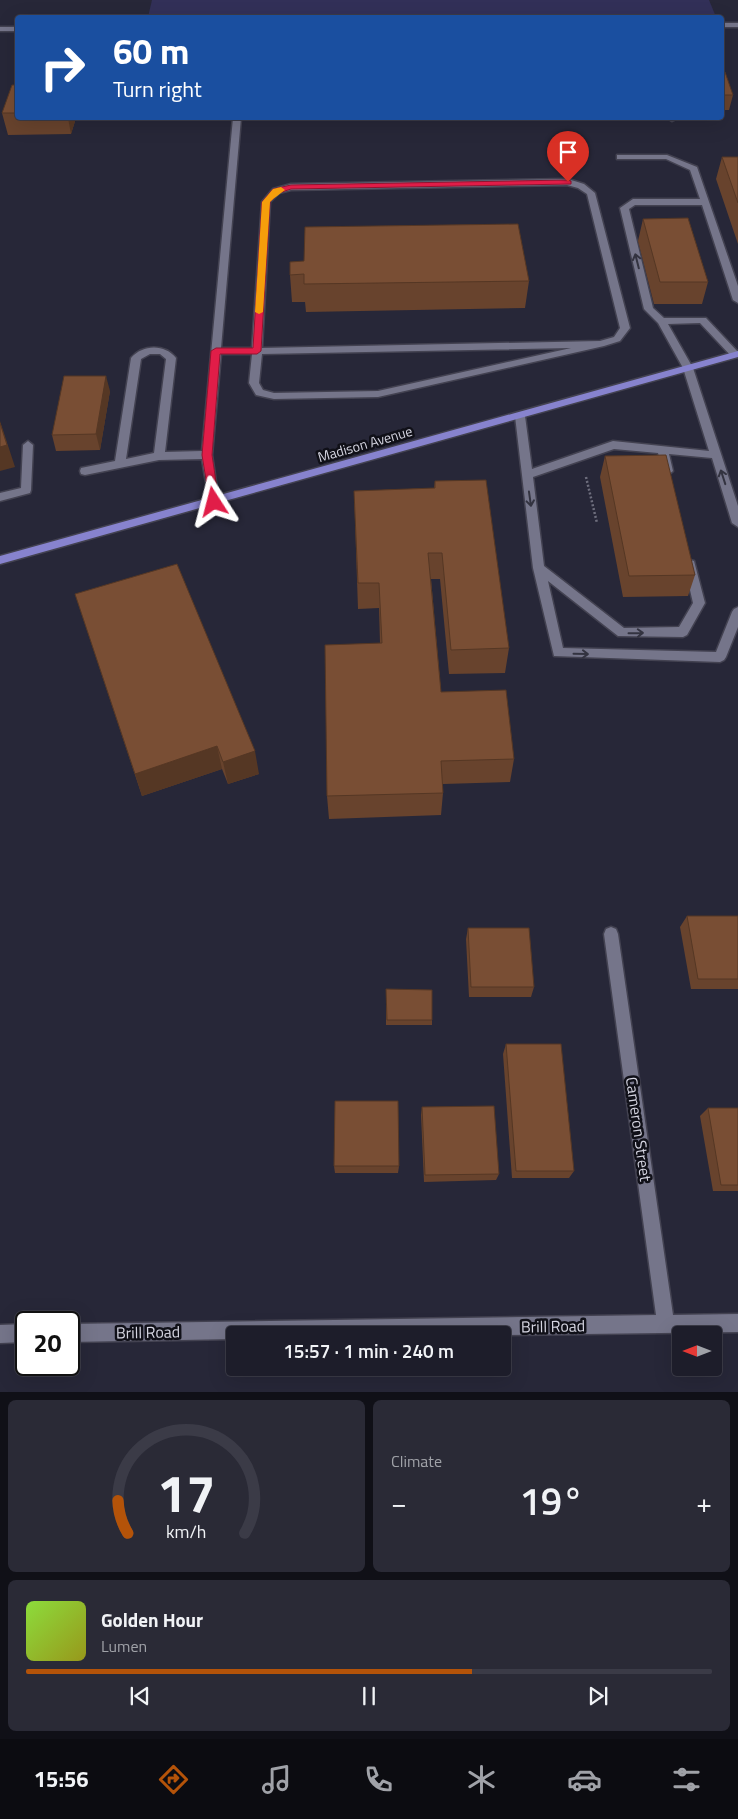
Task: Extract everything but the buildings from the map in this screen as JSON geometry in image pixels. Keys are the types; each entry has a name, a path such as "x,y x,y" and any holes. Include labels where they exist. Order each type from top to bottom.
{"main road":[{"name":"Madison Avenue","path":"0,560 214,502 736,354"}],"street":[{"path":"724,25 738,25"},
{"path":"0,29 15,29"},
{"path":"214,502 207,455 237,120"},
{"path":"620,157 667,157 694,169 738,300"},
{"path":"568,182 581,186 592,193 625,328 617,339 378,394 274,396 260,393 254,383 257,351 266,202 276,191 300,187 568,182"},
{"path":"704,202 633,202 624,208 649,309 662,321 688,368 738,524"},
{"path":"729,274 738,283"},
{"path":"662,321 703,320 736,354"},
{"path":"216,351 601,344"},
{"path":"120,464 136,358 147,351 161,351 171,358 159,456"},
{"path":"520,416 540,568 558,653 720,657 738,612"},
{"path":"0,497 26,490 28,445"},
{"path":"527,475 613,445 716,455"},
{"path":"663,450 670,479"},
{"path":"85,470 159,456 207,455"},
{"path":"540,568 622,633 683,632 699,603 688,555"},
{"name":"Cameron Street","path":"611,934 666,1324"},
{"name":"Brill Road","path":"80,1333 738,1323"},
{"path":"0,1334 15,1333"}],"shaded area":[{"path":"152,0 709,0 715,15 148,15"}],"slow traffic":[{"path":"259,312 266,202 276,191 281,190"}],"route":[{"path":"214,502 207,455 216,351 257,351 266,202 276,191 291,187 568,182"}]}
